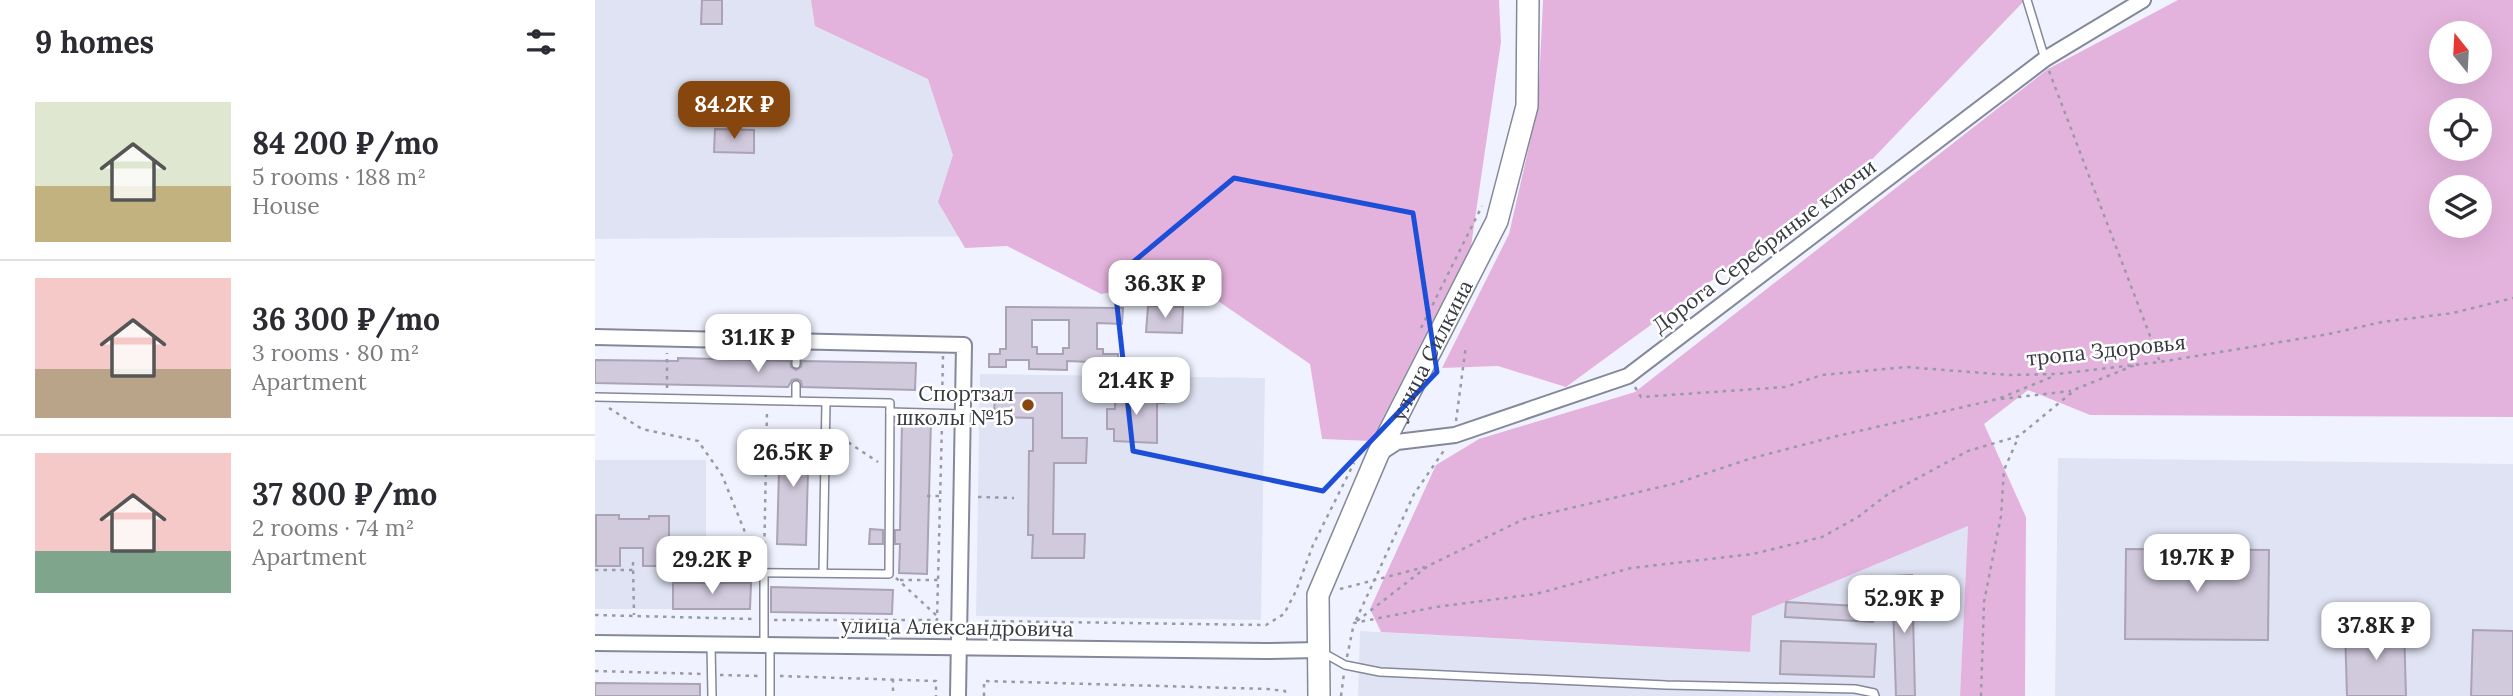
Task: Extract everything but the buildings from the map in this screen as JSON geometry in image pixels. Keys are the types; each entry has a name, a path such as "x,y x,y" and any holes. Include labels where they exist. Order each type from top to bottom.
{"main road":[{"name":"улица Силкина","path":"1319,696 1318,595 1378,454 1497,221 1527,106 1528,0"}],"street":[{"name":"Дорога Серебряные ключи","path":"1378,454 1397,442 1455,435 1627,376 2045,59 2143,0"},
{"path":"595,337 964,345 958,696"},
{"name":"улица Александровича","path":"595,643 1318,650"}],"lane":[{"path":"2027,0 2045,59"},
{"path":"796,363 797,341"},
{"path":"796,385 796,401"},
{"path":"598,399 890,403 889,574 680,572"},
{"path":"823,573 826,402"},
{"path":"890,412 963,414"},
{"path":"764,573 770,696"},
{"path":"711,645 712,696"},
{"path":"1318,650 1345,665 1394,673 1666,685 1855,689 1874,693 1875,696"}],"path":[{"path":"2045,59 2160,362"},
{"path":"1416,339 1482,206"},
{"name":"тропа Здоровья","path":"1627,376 1641,397 1785,387 1822,375 1906,366 2009,375 2057,374 2160,362 2329,334 2453,313 2513,298"},
{"path":"1341,696 1354,623 1413,494 1455,435 1466,345"},
{"path":"666,398 667,349"},
{"path":"1354,623 1429,566 1524,519 1677,483 1749,459 1833,437 1998,399 2074,390 2135,365"},
{"path":"1998,399 2057,374"},
{"path":"1354,623 1436,607 1536,594 1632,568 1753,554 1822,537 1858,517 1888,494 1968,451 2019,436 2074,390"},
{"path":"598,399 642,429 698,441 722,475 755,561 764,567 767,401"},
{"path":"826,427 890,470"},
{"path":"1981,696 1984,602 2001,516 2004,470 2019,436"},
{"path":"985,621 1266,625 1284,614 1296,591 1313,545 1355,460"},
{"path":"927,496 940,496"},
{"path":"978,497 1014,498"},
{"path":"633,562 634,615"},
{"path":"1296,591 1318,595 1429,566"},
{"path":"595,570 633,570"},
{"path":"889,574 937,616"},
{"path":"899,580 938,580"},
{"path":"893,680 893,696"},
{"path":"936,681 936,696"},
{"path":"983,696 984,681 1248,689 1285,691 1285,696"},
{"path":"1246,696 1248,689"}],"highlighted area":[{"path":"1234,178 1413,213 1437,372 1323,491 1133,451 1114,278"}],"shaded area":[{"path":"595,0 1492,0 1439,233 595,239"},
{"path":"811,0 1499,0 1501,42 1471,246 1371,441 1322,439 1310,364 1186,279 1101,294 1007,246 965,248 938,202 953,155 928,79 815,26"},
{"path":"1543,0 2025,0 1860,172 1566,387 1498,366 1442,368 1509,234 1538,107"},
{"path":"2178,0 2513,0 2513,417 2090,415 2028,390 1984,424 2026,517 2025,696 1960,696 1968,526 1752,616 1750,652 1381,632 1370,609 1436,465 1479,439 1635,392 2048,69"},
{"path":"980,374 1265,378 1261,620 976,616"},
{"path":"2058,458 2513,464 2513,696 2055,696"},
{"path":"595,460 706,460 706,541 673,540 673,609 595,609"},
{"path":"1968,526 1960,696 1358,696 1360,631 1750,652 1752,616"}],"place":[{"name":"Спортзал школы №15","path":"1028,405"}]}
